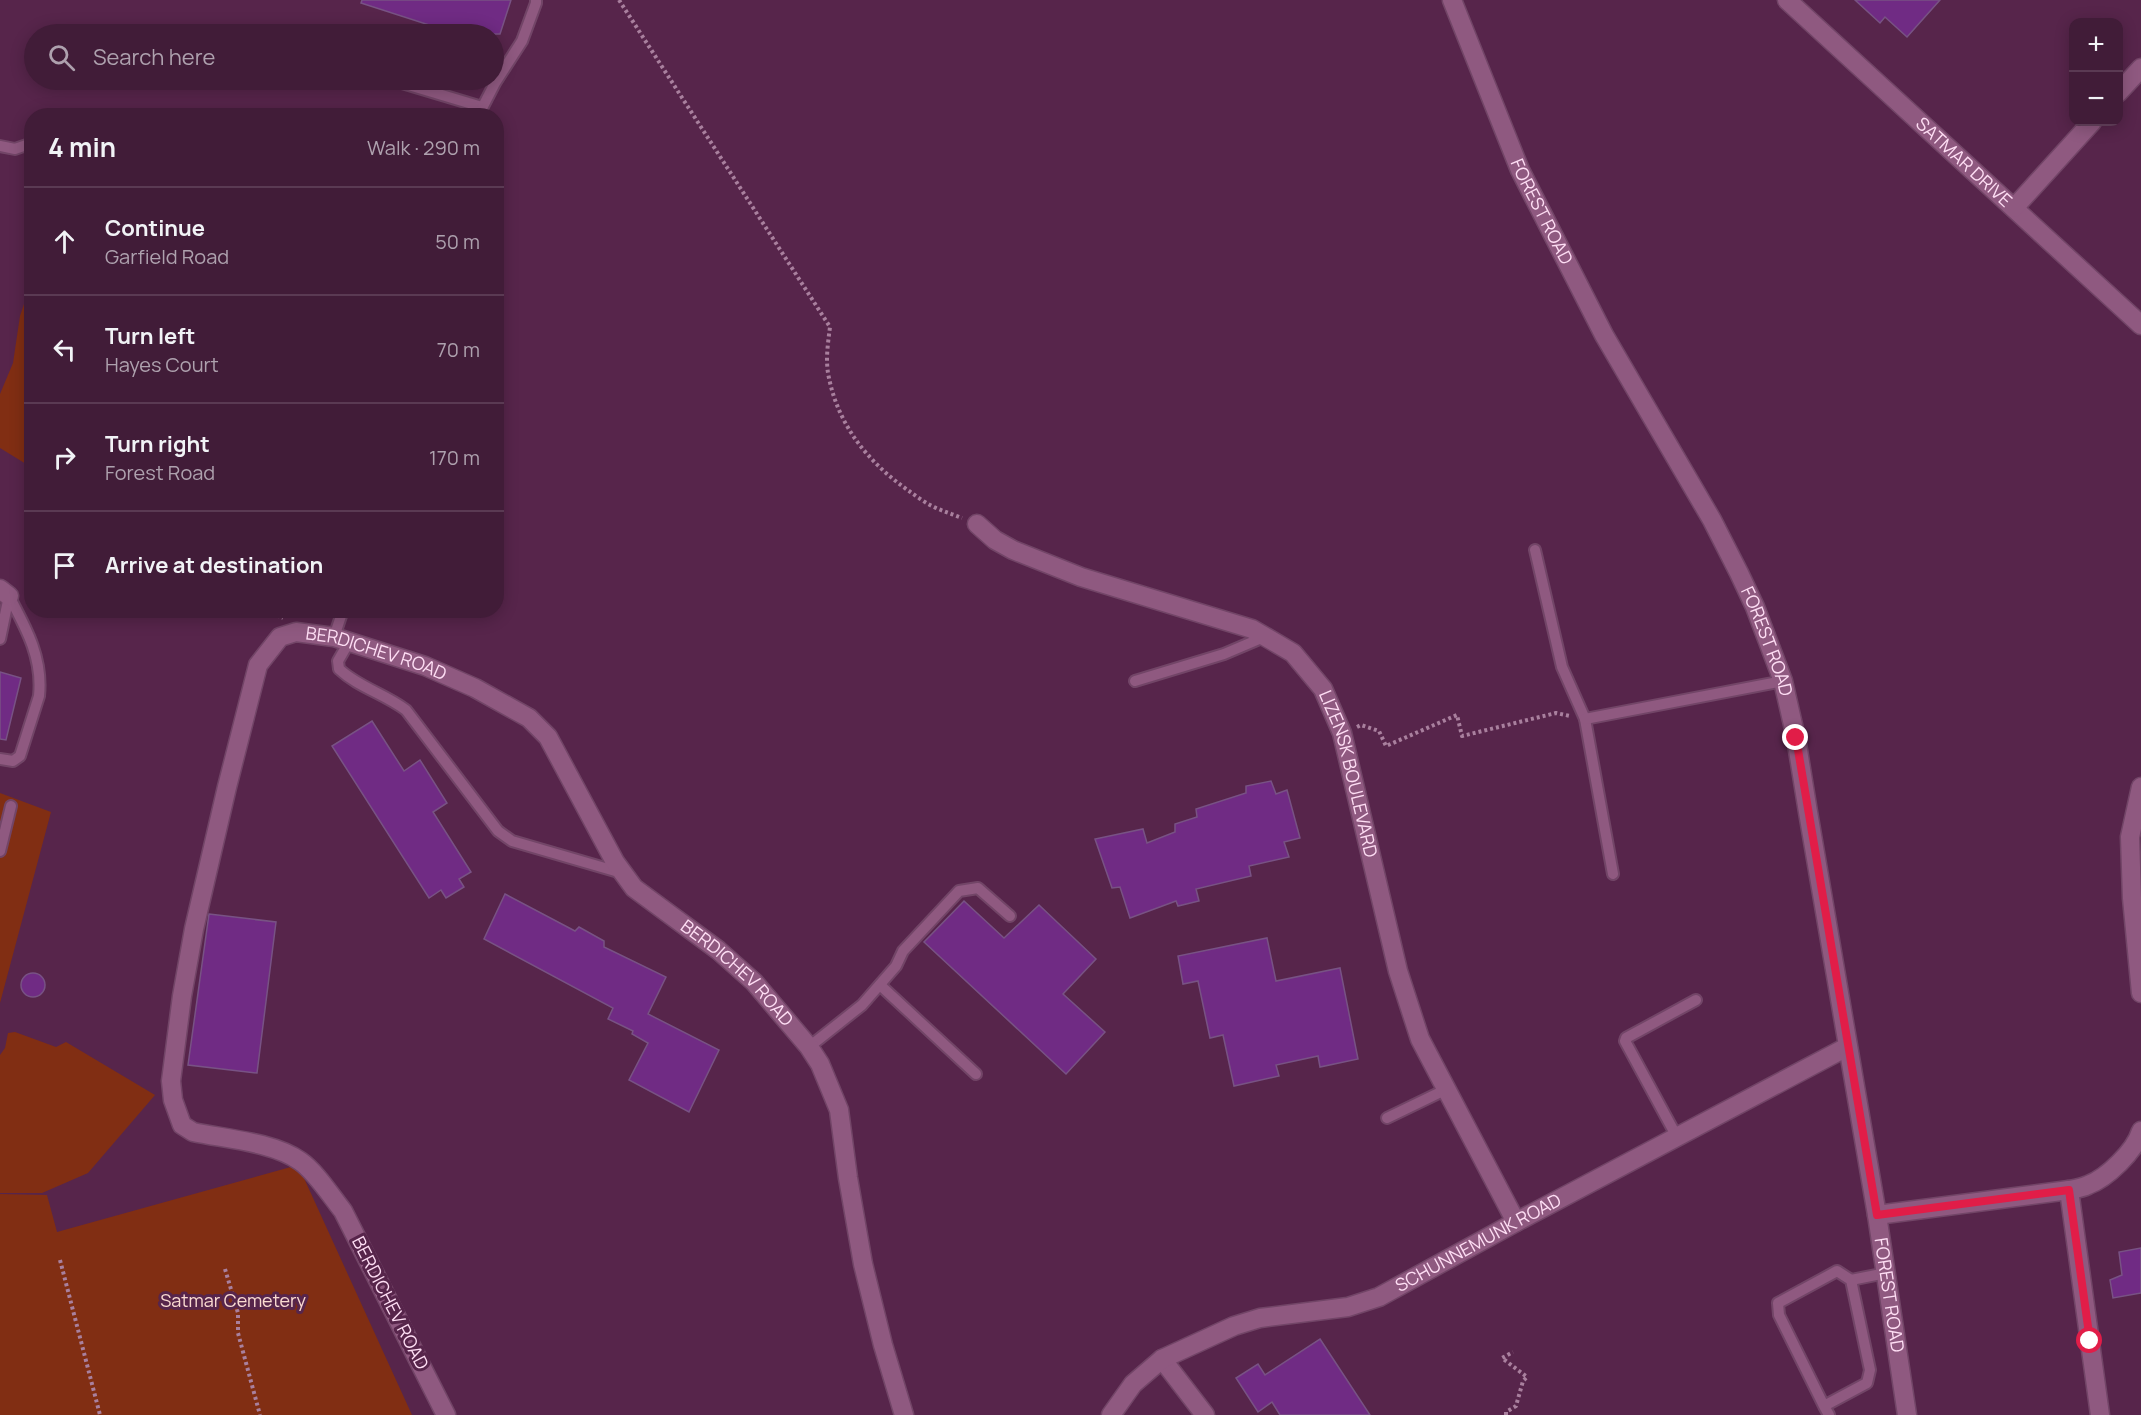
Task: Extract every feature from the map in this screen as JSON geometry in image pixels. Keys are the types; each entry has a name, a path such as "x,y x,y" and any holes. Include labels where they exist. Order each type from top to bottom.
{"street":[{"name":"FOREST ROAD","path":"1452,0 1520,170 1604,335 1712,520 1755,607 1783,681 1796,738 1877,1215 1903,1414"},
{"name":"SATMAR DRIVE","path":"1790,1 2141,325"},
{"path":"2123,88 2141,68"},
{"path":"2014,208 2088,126"},
{"name":"LIZENSK BOULEVARD","path":"977,524 995,540 1013,550 1081,577 1252,629 1293,653 1323,689 1342,733 1398,971 1420,1039 1516,1222"},
{"name":"BERDICHEV ROAD","path":"446,1415 343,1211 302,1162 279,1150 193,1132 182,1125 173,1100 171,1081 182,996 194,929 258,665 280,637 296,632 342,640 425,666 475,688 530,718 548,736 615,862 634,888 717,950 754,982 809,1047 820,1064 839,1110 863,1264 883,1345 904,1415"},
{"path":"2141,787 2130,837 2137,899 2141,993"},
{"name":"SCHUNNEMUNK ROAD","path":"1111,1415 1133,1384 1162,1359 1234,1326 1260,1318 1348,1307 1379,1297 1847,1047"},
{"path":"1877,1215 2069,1190 2088,1185 2106,1176 2140,1136"},
{"path":"2069,1190 2100,1415"},
{"path":"1162,1359 1205,1415"}],"lane":[{"path":"504,68 522,41 536,0"},
{"path":"420,90 471,108"},
{"path":"482,108 491,90"},
{"path":"0,146 15,149 24,146"},
{"path":"1535,550 1562,667 1585,719 1613,874"},
{"path":"0,639 5,592"},
{"path":"0,759 13,761 20,756 40,686 33,644 5,592"},
{"path":"343,618 339,669 354,681 395,701 405,710 498,831 512,841 624,873"},
{"path":"1135,681 1224,654 1264,637"},
{"path":"1585,719 1783,681"},
{"path":"0,851 11,806"},
{"path":"809,1047 862,1005 896,966 903,951 959,891 978,888 1010,916"},
{"path":"880,984 976,1074"},
{"path":"1677,1137 1625,1041 1626,1038 1696,1000"},
{"path":"1387,1118 1447,1089"},
{"path":"1851,1280 1870,1370 1868,1383 1827,1411 1779,1315 1778,1303 1837,1271 1851,1280 1886,1274"}],"path":[{"path":"619,0 830,327 827,354 828,376 837,406 849,432 869,458 891,478 931,506 977,524"},
{"path":"1342,733 1361,725 1379,731 1386,746 1457,715 1462,736 1556,713 1585,719"},
{"path":"60,1260 100,1415"},
{"path":"225,1269 238,1313 238,1333 260,1415"},
{"path":"1506,1415 1506,1412 1516,1406 1523,1381 1527,1377 1502,1358 1513,1352"}],"green space":[{"path":"24,304 24,463 0,448 0,394 13,363"},
{"path":"0,793 51,812 0,1003"},
{"path":"15,1032 56,1047 66,1042 155,1095 88,1173 42,1193 0,1193 0,1055 5,1048 8,1033"},
{"name":"Satmar Cemetery","path":"298,1165 412,1415 0,1415 0,1194 47,1195 57,1232"}],"building":[{"path":"362,0 511,0 503,24 426,24 361,3"},
{"path":"1855,0 1940,0 1907,37 1885,17 1880,23"},
{"path":"0,672 21,678 6,740 0,739"},
{"path":"372,721 404,771 420,760 447,803 433,812 471,872 459,879 464,887 446,898 441,890 429,898 332,746"},
{"path":"1271,781 1276,794 1287,790 1300,838 1284,842 1289,857 1249,866 1251,876 1196,889 1199,901 1178,906 1176,901 1130,918 1120,887 1112,888 1095,839 1143,829 1147,843 1175,832 1175,824 1197,817 1196,809 1246,793 1246,786"},
{"path":"505,894 575,931 579,927 604,941 604,947 666,977 648,1014 719,1050 689,1112 629,1080 648,1043 632,1034 633,1031 608,1019 613,1008 484,939"},
{"path":"964,901 1004,938 1039,905 1096,959 1063,994 1105,1032 1066,1074 924,942"},
{"path":"209,914 276,922 257,1073 188,1065"},
{"path":"1267,938 1276,981 1340,968 1358,1059 1320,1067 1318,1056 1276,1065 1279,1076 1234,1086 1223,1035 1210,1038 1198,981 1183,984 1178,956"},
{"path":"33,973 42,976 45,985 42,994 33,997 24,994 21,985 24,976"},
{"path":"2141,1248 2141,1293 2113,1298 2110,1280 2122,1275 2119,1252"},
{"path":"1320,1339 1370,1415 1280,1415 1272,1402 1258,1412 1236,1378 1258,1364 1265,1375"}],"route":[{"path":"1796,738 1877,1215 2069,1190 2090,1341"}]}
